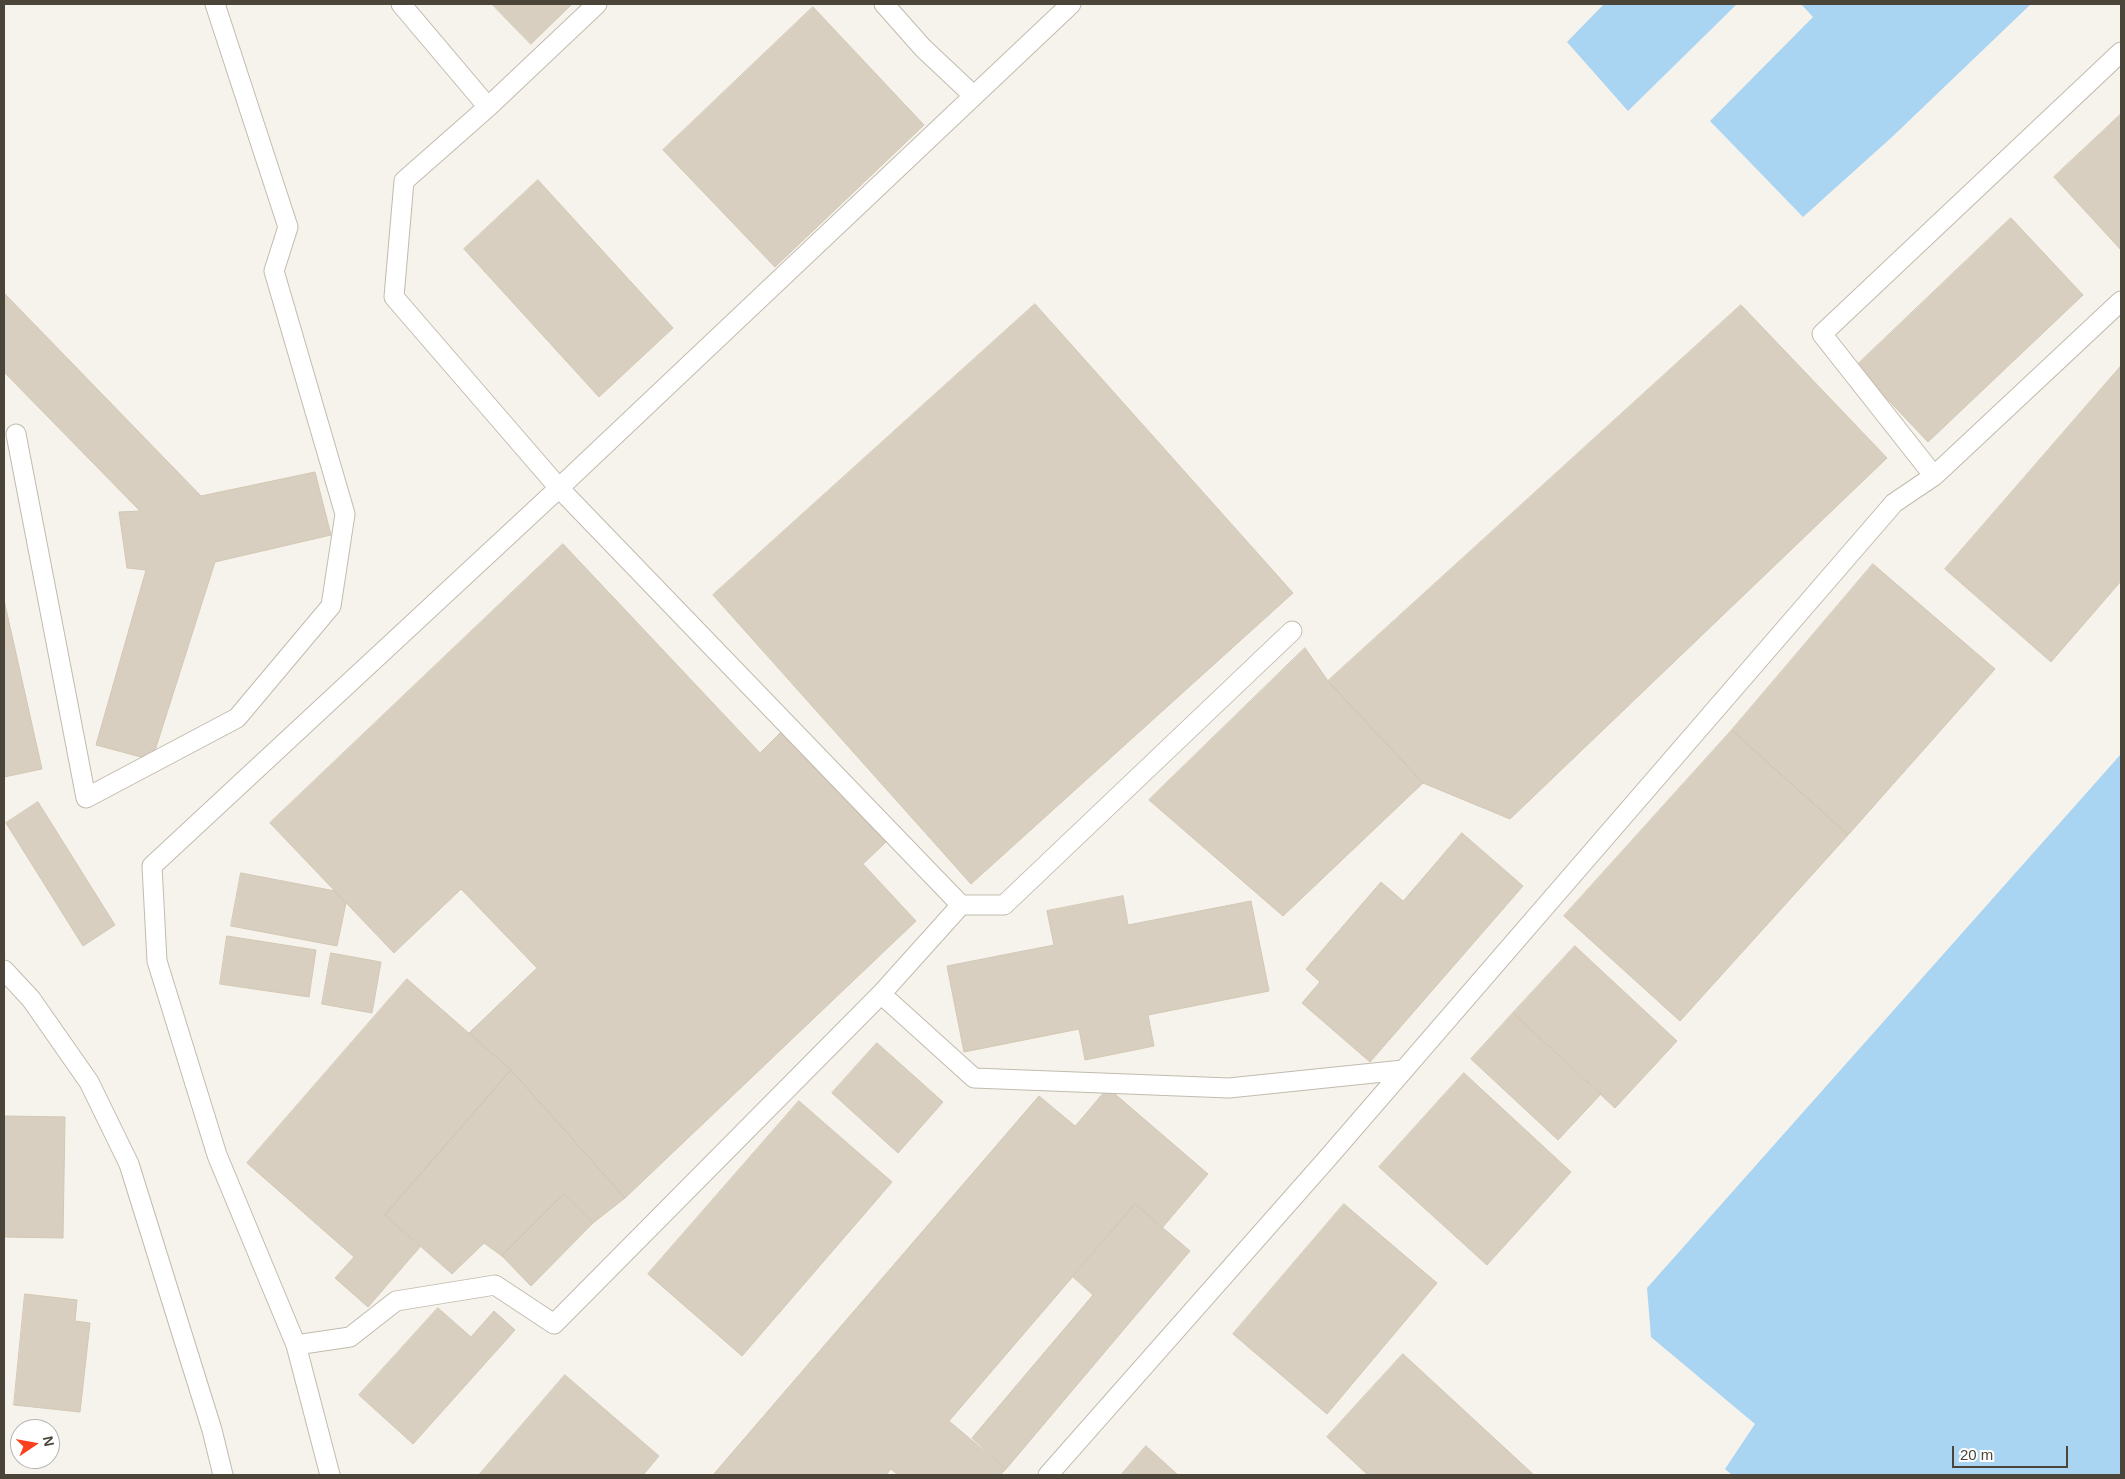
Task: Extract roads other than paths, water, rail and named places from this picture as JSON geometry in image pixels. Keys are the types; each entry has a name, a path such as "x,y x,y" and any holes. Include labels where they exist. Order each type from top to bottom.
{"lane":[{"path":"16,434 86,798 237,718 330,606 346,514 274,271 288,227 215,4"},
{"path":"401,4 488,107"},
{"path":"597,4 488,107 404,181 394,297 559,488 961,905 1004,905 1292,631"},
{"path":"884,4 923,48 974,96"},
{"path":"330,1475 296,1345 217,1155 157,961 152,866 559,488 1071,4"},
{"path":"1934,476 1822,334 2121,52"},
{"path":"1048,1475 1403,1070 1894,503 1934,476 2121,301"},
{"path":"296,1345 350,1337 396,1301 495,1285 554,1324 881,994 961,905"},
{"path":"4,970 31,999 89,1082 129,1164 212,1430 223,1475"},
{"path":"881,994 974,1078 1229,1088 1403,1070"}],"water":[{"path":"1604,4 1737,4 1628,111 1567,42"},
{"path":"1801,4 2031,4 1892,137 1803,217 1710,121 1813,17"},
{"path":"2121,754 2121,1475 1732,1475 1725,1469 1755,1424 1651,1337 1647,1288"}]}
